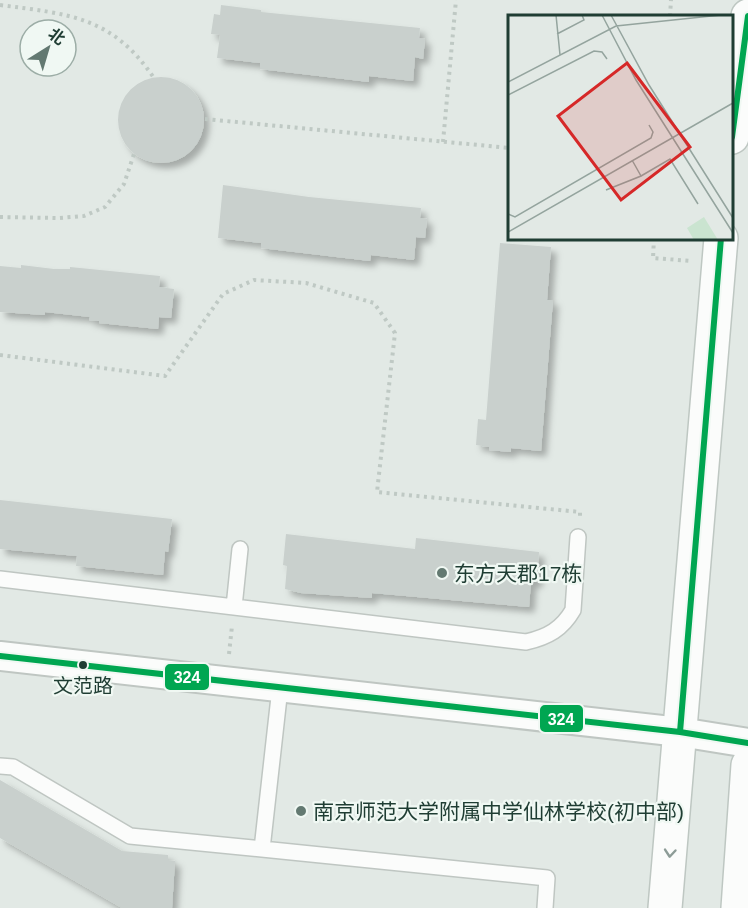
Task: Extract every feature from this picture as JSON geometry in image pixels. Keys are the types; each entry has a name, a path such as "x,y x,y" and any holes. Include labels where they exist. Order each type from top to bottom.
{"main road":[{"path":"733,129 748,16"},
{"path":"665,908 720,251"},
{"path":"738,908 748,765"}],"street":[{"path":"0,656 680,732 748,743"}],"lane":[{"path":"0,579 526,642 538,639 559,628 573,610 578,537"},
{"path":"234,607 240,549"},
{"path":"262,849 280,688"},
{"path":"0,766 13,767 130,836 547,878 544,908"}],"path":[{"path":"443,142 456,0"},
{"path":"670,15 671,0"},
{"path":"0,5 60,13 81,18 99,26 131,49 154,78"},
{"path":"205,119 508,148"},
{"path":"0,217 84,216 105,207 124,184 134,154"},
{"path":"654,240 653,258 720,251"},
{"path":"0,355 165,375 224,294 254,280 306,283 374,303 394,333 377,492 580,512 578,537"},
{"path":"226,682 234,607"}],"building":[{"path":"221,5 261,10 261,12 420,28 419,38 425,39 423,59 415,57 413,81 369,76 369,82 260,69 260,63 217,58 220,35 211,34 214,14 220,15"},
{"path":"161,77 185,84 197,96 204,120 197,144 185,156 161,163 137,156 125,144 118,120 125,96 137,84"},
{"path":"223,185 309,197 421,208 420,218 427,219 425,238 416,237 414,260 371,255 370,261 261,248 261,243 218,238"},
{"path":"500,243 551,247 547,300 553,300 541,451 511,448 511,452 489,450 489,447 476,445 478,419 486,420"},
{"path":"21,265 54,269 70,269 70,267 160,276 159,287 174,289 171,318 159,317 158,329 99,323 99,321 89,320 90,317 45,312 45,315 0,312 0,266 21,268"},
{"path":"0,500 172,519 168,552 165,551 163,575 76,566 77,556 0,549"},
{"name":"东方天郡17栋","path":"286,534 415,549 416,538 539,552 537,582 531,582 529,607 372,593 372,598 301,593 285,589 287,566 283,565"},
{"path":"0,780 122,851 168,855 168,860 175,861 172,908 122,908 0,838"}],"transit line":[{"name":"324","path":"733,129 748,16"},
{"name":"324","path":"680,732 721,240"},
{"name":"324","path":"0,656 680,732 748,743"}],"place":[{"name":"东方天郡17栋","path":"442,573"},
{"name":"文范路","path":"83,665"},
{"name":"南京师范大学附属中学仙林学校(初中部)","path":"301,811"}]}
